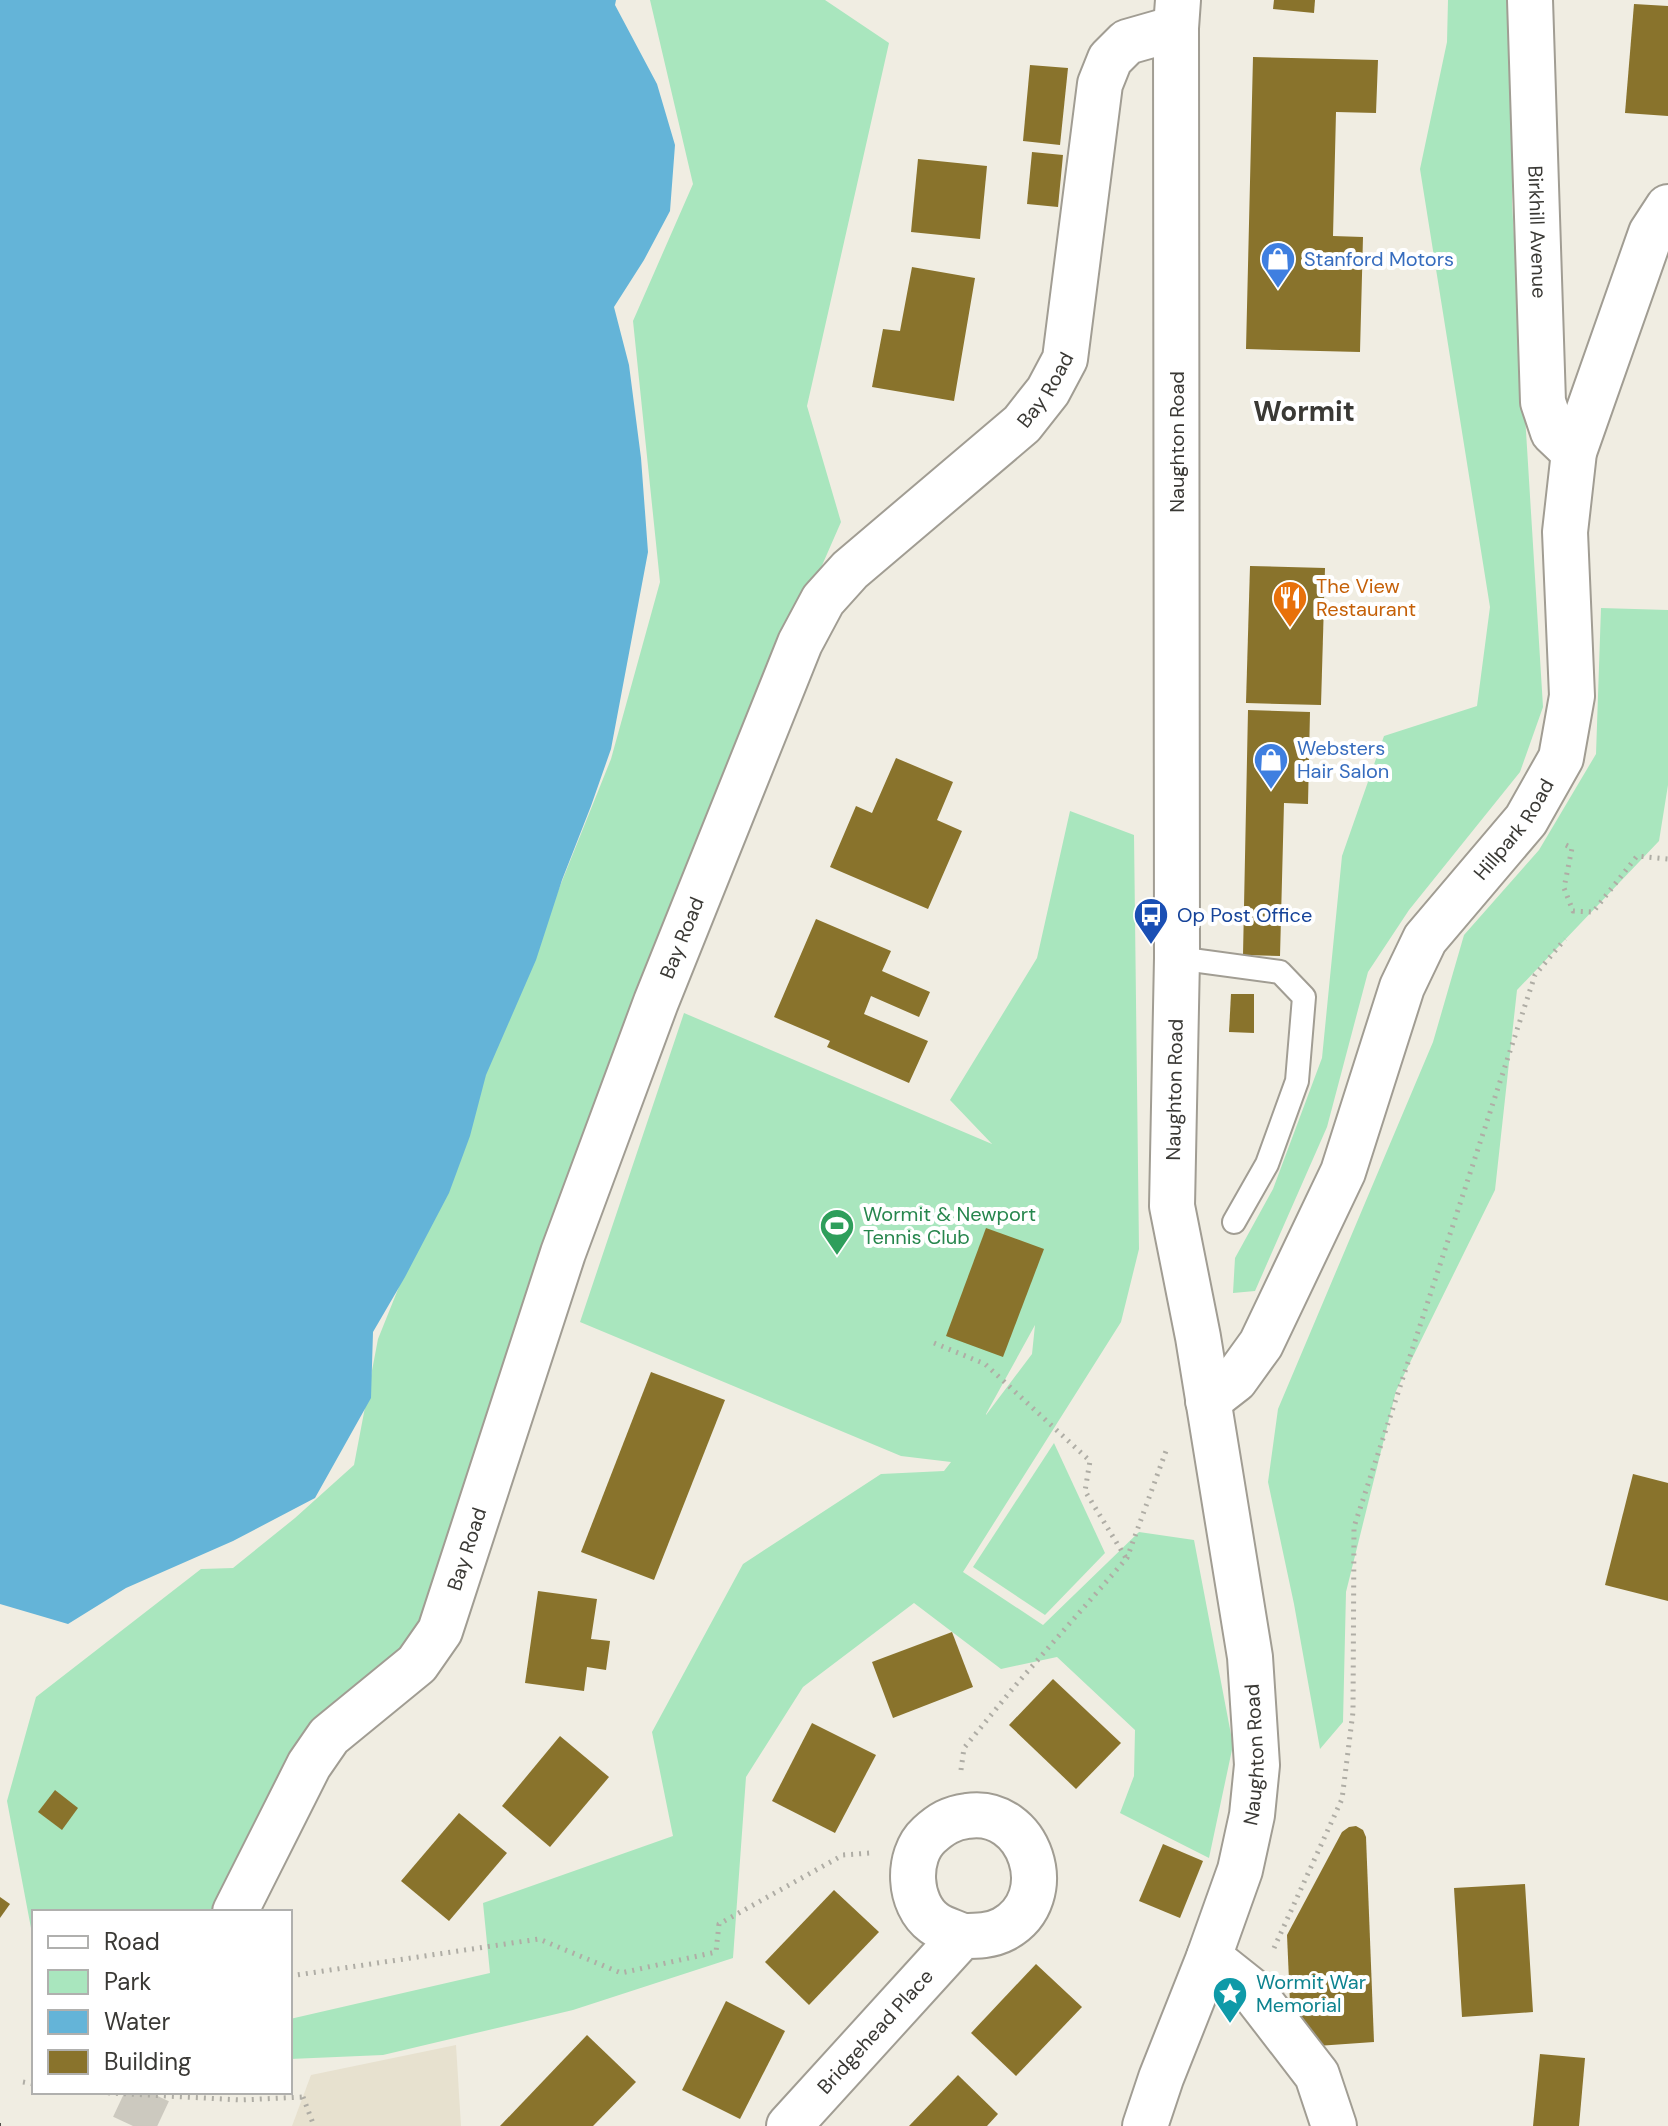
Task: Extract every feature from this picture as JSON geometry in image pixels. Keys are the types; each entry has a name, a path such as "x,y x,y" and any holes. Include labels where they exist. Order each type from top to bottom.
{"street":[{"name":"Birkhill Avenue","path":"1530,0 1543,402 1553,432 1574,452"},
{"name":"Naughton Road","path":"1145,2126 1240,1870 1252,1815 1257,1765 1250,1657 1198,1337 1172,1206 1177,958 1177,14"},
{"name":"Bay Road","path":"236,1910 309,1765 329,1736 417,1664 440,1631 563,1253 656,1002 800,643 823,600 850,570 1022,424 1048,391 1065,359 1100,84 1110,59 1127,42 1177,14"},
{"name":"Hillpark Road","path":"1208,1401 1235,1380 1261,1344 1343,1172 1402,987 1425,939 1526,820 1561,758 1572,696 1565,532 1574,452 1651,233 1668,207"},
{"path":"988,1816 1019,1834 1030,1852 1035,1869 1028,1905 1004,1929 983,1936 962,1936 934,1923 915,1894 913,1873 917,1852 925,1838 953,1818 988,1816"},
{"name":"Bridgehead Place","path":"789,2126 962,1936"},
{"path":"1209,1957 1253,1992 1317,2075 1334,2126"}],"lane":[{"path":"1177,958 1280,972 1304,997 1297,1081 1267,1164 1234,1222"}],"path":[{"path":"1526,820 1572,848 1564,888 1573,911 1593,912 1637,856 1668,859"},
{"path":"1253,1992 1342,1799 1353,1712 1354,1527 1535,975 1565,939"},
{"path":"934,1343 985,1364 1090,1461 1085,1491 1127,1558"},
{"path":"953,1818 964,1748 1127,1558 1171,1439"},
{"path":"292,1976 539,1939 621,1973 716,1952 719,1924 843,1855 917,1852"},
{"path":"23,2082 32,2084"},
{"path":"129,2094 241,2100 303,2097 314,2126"}],"shaded area":[{"path":"456,2045 461,2126 292,2126 311,2075"}],"green space":[{"path":"650,0 825,0 889,43 807,406 841,522 702,840 435,1596 410,1646 311,1722 218,1910 32,1910 32,1933 7,1801 36,1697 201,1569 233,1568 354,1465 378,1339 611,759 660,582 633,321 693,184"},
{"path":"1448,0 1513,0 1512,204 1543,707 1520,772 1409,910 1368,972 1327,1127 1255,1291 1233,1293 1235,1258 1273,1189 1322,1058 1342,856 1384,736 1477,706 1490,607 1420,169 1447,42"},
{"path":"1601,608 1668,610 1668,785 1659,841 1517,990 1495,1190 1396,1391 1346,1592 1343,1722 1320,1749 1268,1482 1278,1409 1433,1042 1464,935 1539,850 1596,754"},
{"path":"1070,811 1134,835 1139,1249 1121,1322 963,1572 1043,1625 1139,1532 1194,1540 1233,1745 1209,1858 1120,1813 1134,1776 1135,1730 1057,1657 1001,1669 914,1603 803,1687 746,1777 733,1958 573,2010 383,2055 292,2059 292,2019 490,1973 483,1903 673,1836 652,1732 743,1564 881,1474 944,1471 951,1462 901,1456 580,1322 684,1013 992,1144 950,1100 1037,958","holes":["1035,1325 1032,1354 986,1415"]},
{"path":"1054,1443 1105,1553 1045,1615 973,1567"}],"water":[{"path":"0,0 616,0 615,5 657,84 675,145 670,211 614,307 629,365 641,458 648,552 611,749 536,960 486,1075 470,1136 449,1193 373,1332 371,1398 315,1498 233,1541 126,1588 68,1624 0,1604"}],"building":[{"path":"1274,0 1315,0 1314,13 1273,9"},
{"path":"1634,4 1668,6 1668,116 1625,113"},
{"path":"1253,57 1378,60 1376,113 1336,112 1333,236 1363,237 1360,352 1246,349"},
{"path":"1030,65 1068,68 1060,145 1023,141"},
{"path":"1032,152 1063,155 1058,207 1027,204"},
{"path":"918,159 987,166 980,239 911,232"},
{"path":"912,267 975,278 954,401 872,387 883,329 900,331"},
{"path":"1250,566 1325,568 1321,705 1246,703"},
{"path":"1248,710 1310,712 1308,804 1284,803 1280,956 1243,955"},
{"path":"896,758 953,782 937,820 962,831 928,909 830,867 856,806 872,813"},
{"path":"816,919 891,951 882,971 930,992 919,1017 871,996 864,1014 928,1041 909,1083 827,1047 830,1041 774,1017"},
{"path":"1231,994 1254,994 1254,1033 1229,1032"},
{"path":"986,1228 1044,1249 1003,1357 946,1336"},
{"path":"651,1372 725,1400 654,1580 581,1552"},
{"path":"1633,1474 1668,1483 1668,1601 1605,1585"},
{"path":"538,1591 597,1599 591,1639 610,1641 606,1670 587,1667 584,1691 525,1683"},
{"path":"952,1632 973,1687 893,1718 872,1662"},
{"path":"1053,1679 1121,1743 1076,1789 1009,1725"},
{"path":"812,1723 876,1755 835,1833 772,1801"},
{"path":"560,1736 609,1777 550,1847 502,1806"},
{"path":"55,1790 78,1808 62,1830 38,1812"},
{"path":"459,1813 507,1853 449,1921 401,1881"},
{"path":"1356,1826 1363,1830 1366,1837 1374,2042 1317,2046 1290,2003 1287,1935 1342,1832"},
{"path":"1163,1844 1203,1861 1180,1918 1139,1901"},
{"path":"1525,1884 1533,2012 1462,2017 1454,1888"},
{"path":"834,1890 879,1932 809,2005 765,1962"},
{"path":"0,1897 10,1904 0,1918"},
{"path":"1036,1964 1082,2007 1016,2076 971,2033"},
{"path":"726,2001 785,2031 740,2119 682,2090"},
{"path":"587,2035 636,2082 593,2126 500,2126"},
{"path":"1540,2054 1585,2058 1579,2126 1533,2126"},
{"path":"958,2075 998,2114 987,2126 909,2126"}],"tunnel":[{"path":"133,2126 148,2094"}],"place":[{"name":"Stanford Motors","path":"1278,290"},
{"name":"The View Restaurant","path":"1290,629"},
{"name":"Websters Hair Salon","path":"1271,791"},
{"name":"Op Post Office","path":"1151,946"},
{"name":"Wormit & Newport Tennis Club","path":"837,1257"},
{"name":"Wormit War Memorial","path":"1230,2025"}],"district":[{"name":"Wormit","path":"1304,411"}]}
